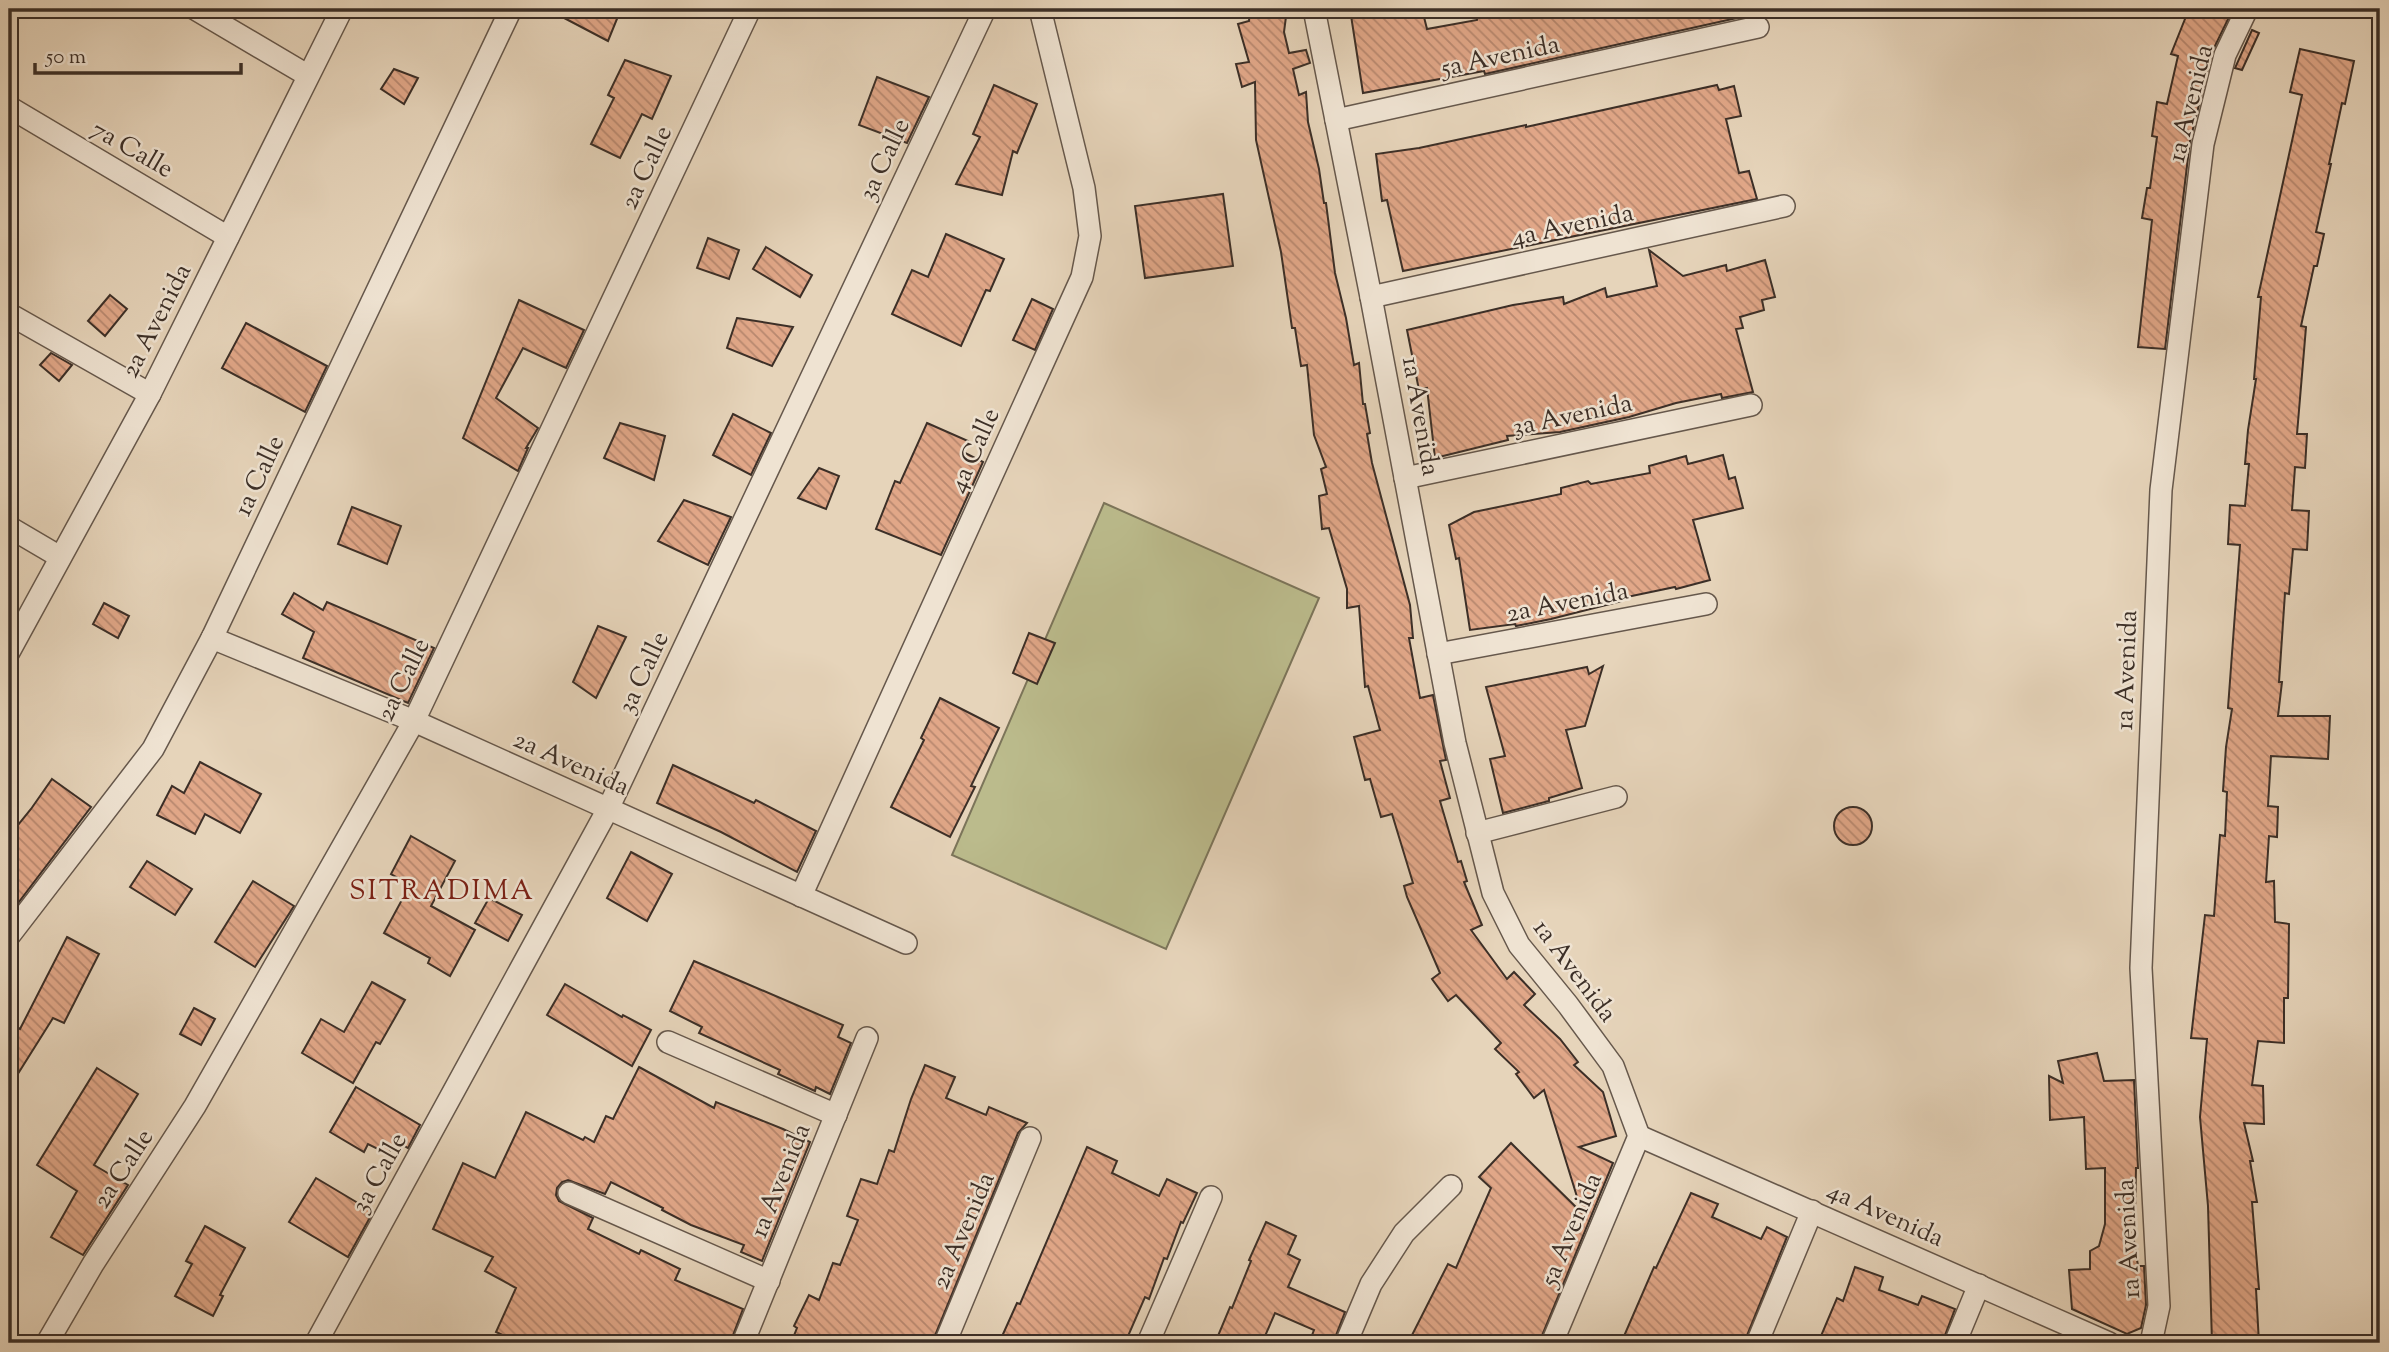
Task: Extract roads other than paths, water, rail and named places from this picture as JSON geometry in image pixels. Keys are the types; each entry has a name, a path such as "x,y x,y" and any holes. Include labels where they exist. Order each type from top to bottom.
{"street":[{"path":"195,9 307,75"},
{"name":"2a Avenida","path":"9,652 150,394 342,9"},
{"name":"1a Calle","path":"9,936 153,749 212,638 511,9"},
{"name":"2a Calle","path":"47,1343 93,1264 195,1106 414,721 750,9"},
{"name":"3a Calle","path":"316,1343 608,809 985,9"},
{"name":"4a Calle","path":"801,896 1082,277 1090,236 1084,188 1040,9"},
{"name":"1a Avenida","path":"1314,9 1455,743 1493,893 1519,945 1613,1066 1639,1136"},
{"name":"1a Avenida","path":"2151,1343 2159,1306 2141,968 2161,490 2203,144 2225,55 2247,9"},
{"name":"5a Avenida","path":"1336,120 1758,27"},
{"name":"7a Calle","path":"9,107 228,237"},
{"name":"4a Avenida","path":"1371,297 1784,206"},
{"path":"9,314 150,394"},
{"name":"3a Avenida","path":"1405,478 1751,405"},
{"path":"9,527 60,557"},
{"name":"2a Avenida","path":"1438,654 1706,604"},
{"name":"2a Avenida","path":"212,638 414,721 906,943"},
{"path":"1477,833 1616,797"},
{"name":"1a Avenida","path":"743,1343 867,1038"},
{"path":"667,1042 836,1115"},
{"name":"5a Avenida","path":"1552,1343 1639,1136"},
{"name":"4a Avenida","path":"1639,1136 2109,1343"},
{"name":"2a Avenida","path":"945,1343 1030,1138"},
{"path":"1346,1343 1371,1284 1404,1233 1451,1186"},
{"path":"569,1193 769,1280"},
{"path":"1148,1343 1210,1197"},
{"path":"1757,1343 1812,1211"},
{"path":"1955,1343 1979,1285"}],"district":[{"name":"SITRADIMA","path":"442,889"}]}
